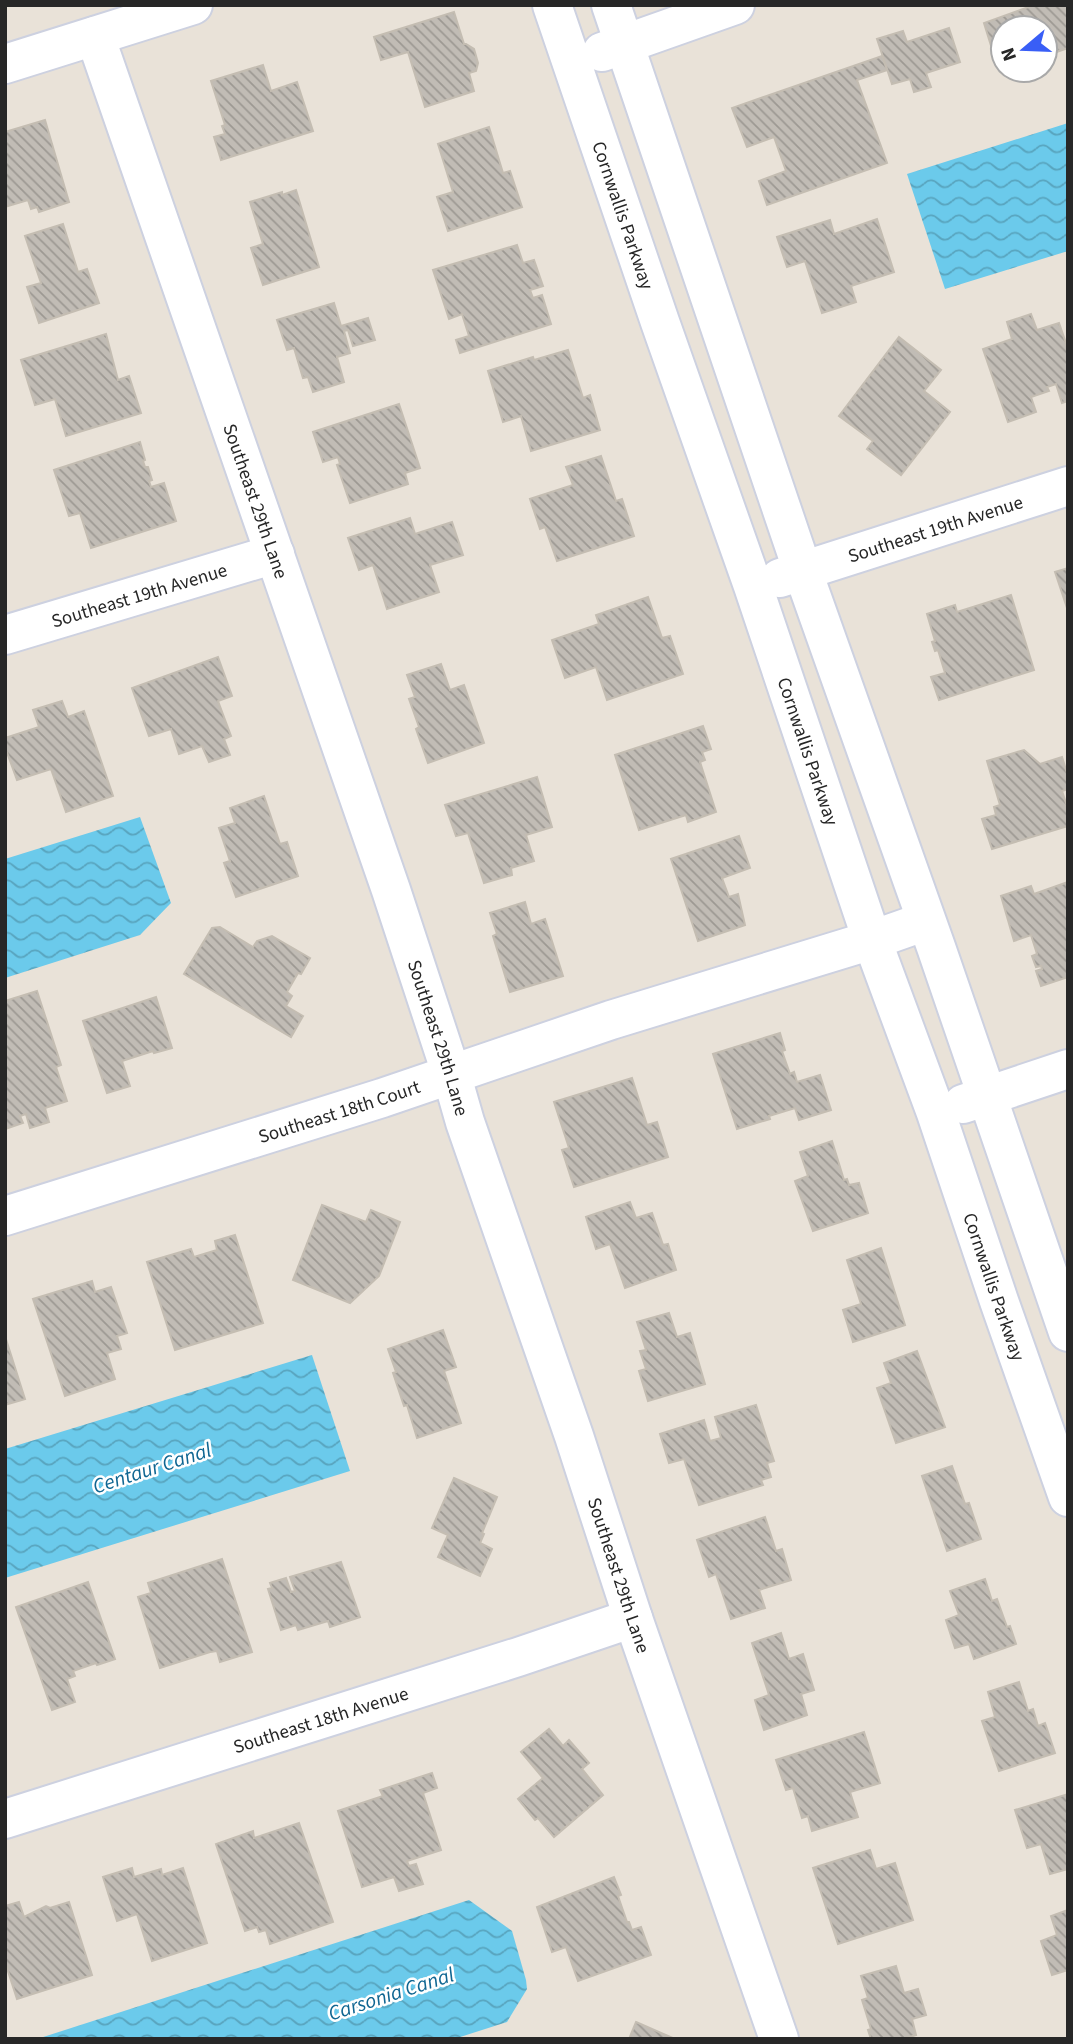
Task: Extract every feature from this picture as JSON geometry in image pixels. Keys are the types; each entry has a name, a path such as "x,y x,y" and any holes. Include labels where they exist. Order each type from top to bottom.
{"street":[{"path":"5,64 193,5"},
{"name":"Cornwallis Parkway","path":"552,5 872,940 936,1113 1068,1497"},
{"path":"611,5 803,572 1068,1332"},
{"path":"572,63 735,5"},
{"name":"Southeast 29th Lane","path":"95,36 387,878 465,1122 779,2039"},
{"name":"Southeast 19th Avenue","path":"753,586 1068,486"},
{"name":"Southeast 19th Avenue","path":"5,635 275,554"},
{"name":"Southeast 18th Court","path":"5,1216 356,1106 611,1020 926,921"},
{"path":"936,1113 1068,1069"},
{"name":"Southeast 18th Avenue","path":"5,1819 633,1618"}],"water":[{"path":"1068,123 1068,251 945,289 907,174"},
{"path":"140,817 171,903 140,935 5,978 5,859"},
{"name":"Centaur Canal","path":"312,1355 350,1471 5,1578 5,1449"},
{"name":"Carsonia Canal","path":"469,1900 512,1931 527,1989 507,2022 454,2039 37,2039"}],"building":[{"path":"1034,5 1068,5 1068,48 1059,51 1059,14 1009,14"},
{"path":"454,12 464,44 474,49 478,63 476,71 469,73 474,91 425,107 408,52 381,60 374,37"},
{"path":"989,21 989,39 984,23"},
{"path":"949,28 960,62 926,73 931,87 914,92 910,79 892,84 877,39 903,31 907,42"},
{"path":"882,56 887,70 857,80 887,163 767,205 759,181 786,171 774,137 747,147 732,108"},
{"path":"263,65 271,91 297,82 313,131 221,160 214,137 225,134 222,126 225,125 211,81"},
{"path":"45,120 69,202 39,212 37,207 31,209 28,200 5,207 5,132"},
{"path":"489,127 503,173 510,171 522,207 448,231 437,197 453,192 438,144"},
{"path":"296,190 319,267 263,285 251,248 263,244 250,202"},
{"path":"877,219 894,272 851,286 856,302 822,313 805,261 787,267 777,237 830,220 834,234"},
{"path":"63,224 78,272 87,269 99,303 39,323 27,287 41,283 25,236"},
{"path":"517,245 523,263 534,260 543,286 530,290 533,298 542,295 551,324 460,353 456,340 469,336 462,314 449,319 433,270"},
{"path":"334,303 341,326 368,318 375,340 353,346 348,330 344,331 350,353 337,357 344,382 313,392 308,377 303,378 294,348 287,350 277,320"},
{"path":"1031,314 1037,330 1059,323 1068,349 1068,401 1062,403 1056,384 1047,387 1049,391 1031,397 1036,412 1008,422 983,349 1012,339 1007,322"},
{"path":"106,334 118,380 129,376 141,413 66,436 55,399 35,405 21,360"},
{"path":"899,337 941,370 924,391 950,412 901,475 867,449 873,441 839,416"},
{"path":"568,350 583,398 590,395 600,430 531,451 521,416 503,422 488,371 533,357 534,360"},
{"path":"399,404 420,468 405,473 408,484 350,503 337,465 340,464 338,457 323,462 313,432"},
{"path":"140,442 145,460 143,461 152,480 149,481 151,487 164,483 176,521 91,548 80,513 69,516 54,470"},
{"path":"601,456 616,501 622,499 634,536 557,561 545,527 540,529 530,499 573,485 566,467"},
{"path":"410,518 415,534 452,522 463,555 430,565 439,592 387,609 373,565 359,570 348,538"},
{"path":"1068,568 1068,611 1055,572"},
{"path":"1011,595 1034,670 939,700 931,677 945,673 938,650 935,651 932,642 935,641 927,614 955,605 957,612"},
{"path":"648,597 662,638 670,636 683,674 607,700 596,667 565,678 552,640 599,624 596,615"},
{"path":"218,657 232,696 218,701 231,736 224,739 230,755 209,762 202,746 179,754 171,729 149,736 132,688"},
{"path":"441,664 450,690 464,685 484,743 428,763 416,729 419,727 409,699 415,697 407,675"},
{"path":"62,701 68,717 84,711 113,796 66,812 51,769 17,780 5,747 5,738 39,727 33,710"},
{"path":"703,726 711,749 702,752 705,760 700,762 716,812 688,822 686,815 639,830 615,755"},
{"path":"1024,750 1040,764 1062,757 1068,776 1068,789 1062,791 1068,809 1068,826 992,849 982,819 996,815 994,807 1000,805 987,761"},
{"path":"537,777 552,827 526,835 534,861 511,868 512,875 484,883 468,833 456,836 445,805"},
{"path":"264,796 280,844 287,842 298,876 236,897 224,863 230,861 219,828 235,823 230,808"},
{"path":"739,836 750,868 722,878 729,897 738,894 745,925 698,941 671,859"},
{"path":"1068,882 1068,977 1041,986 1036,971 1042,969 1041,966 1036,967 1032,956 1037,954 1031,935 1014,941 1001,896 1031,886 1034,894"},
{"path":"525,902 531,924 545,919 563,976 510,992 493,936 497,934 490,913"},
{"path":"220,927 253,947 257,941 272,936 310,958 287,992 292,996 286,1006 303,1016 291,1037 184,974 212,928"},
{"path":"37,991 61,1065 56,1067 67,1101 45,1108 49,1122 30,1128 26,1114 20,1116 23,1123 5,1129 5,1001"},
{"path":"156,997 172,1048 122,1061 130,1086 107,1093 83,1021"},
{"path":"780,1033 785,1050 782,1051 790,1074 794,1072 797,1082 820,1075 831,1110 799,1120 795,1108 737,1129 713,1054"},
{"path":"632,1078 647,1125 657,1122 668,1157 574,1187 562,1150 569,1148 554,1102"},
{"path":"832,1141 844,1180 847,1179 849,1185 859,1183 868,1213 813,1231 795,1181 808,1176 800,1152"},
{"path":"630,1202 636,1218 652,1213 663,1245 668,1244 676,1270 625,1288 610,1244 596,1249 586,1217"},
{"path":"322,1205 366,1222 371,1210 400,1222 379,1276 350,1303 293,1280"},
{"path":"235,1235 263,1323 175,1350 147,1262 191,1249 194,1257 217,1250 215,1241"},
{"path":"881,1248 905,1325 853,1342 843,1310 861,1304 847,1260"},
{"path":"92,1281 95,1292 111,1287 127,1333 117,1336 121,1349 107,1353 115,1379 65,1396 33,1299"},
{"path":"669,1313 677,1337 690,1333 705,1384 648,1401 639,1371 646,1369 640,1351 646,1350 637,1322"},
{"path":"443,1330 456,1367 444,1371 461,1423 417,1438 393,1373 396,1372 388,1349"},
{"path":"5,1336 25,1399 5,1405"},
{"path":"917,1351 945,1427 896,1443 877,1388 891,1383 884,1363"},
{"path":"756,1405 774,1461 767,1463 771,1477 761,1480 763,1485 699,1505 684,1459 669,1463 660,1434 704,1420 710,1441 721,1438 715,1417"},
{"path":"952,1466 965,1504 969,1503 981,1539 947,1551 922,1476"},
{"path":"454,1478 497,1497 482,1533 484,1534 480,1543 492,1549 480,1576 438,1557 448,1535 432,1528"},
{"path":"765,1517 776,1551 782,1549 791,1580 759,1590 765,1608 731,1619 716,1574 709,1577 697,1540"},
{"path":"222,1559 252,1652 220,1662 217,1651 210,1652 160,1668 138,1597 151,1593 148,1583"},
{"path":"341,1562 360,1617 330,1627 328,1621 298,1630 296,1625 281,1630 268,1589 272,1588 270,1583 286,1578 291,1592 295,1591 290,1577"},
{"path":"985,1579 992,1601 997,1599 1016,1644 974,1659 969,1644 955,1648 946,1620 959,1615 950,1591"},
{"path":"88,1582 115,1659 73,1671 75,1676 67,1679 75,1702 52,1710 16,1607"},
{"path":"781,1633 789,1659 803,1654 814,1690 801,1694 807,1715 764,1730 755,1700 769,1695 752,1643"},
{"path":"1019,1682 1028,1711 1033,1709 1038,1726 1045,1723 1055,1753 999,1771 982,1721 995,1717 988,1692"},
{"path":"549,1729 563,1746 569,1740 589,1763 582,1769 603,1795 554,1837 538,1818 535,1820 518,1799 543,1778 521,1752"},
{"path":"864,1732 880,1783 850,1792 858,1817 812,1831 808,1816 802,1818 793,1788 786,1790 776,1760"},
{"path":"432,1773 437,1788 423,1793 441,1850 407,1861 409,1866 416,1864 423,1884 399,1891 394,1877 362,1887 338,1811 383,1796 380,1790"},
{"path":"1068,1794 1068,1869 1050,1874 1041,1844 1027,1848 1015,1810"},
{"path":"299,1823 333,1922 270,1944 266,1930 259,1932 257,1927 245,1931 216,1844 253,1831 254,1838"},
{"path":"870,1850 876,1869 895,1863 913,1920 838,1944 813,1868"},
{"path":"132,1868 134,1877 161,1869 162,1875 183,1868 207,1943 152,1961 137,1914 117,1921 103,1877"},
{"path":"614,1877 627,1922 632,1930 641,1927 651,1955 578,1981 566,1947 552,1952 537,1907"},
{"path":"19,1902 24,1917 46,1906 50,1908 69,1902 92,1975 17,1999 5,1962 5,1906"},
{"path":"1068,1910 1068,1970 1052,1975 1041,1941 1057,1935 1051,1916"},
{"path":"896,1966 904,1993 918,1989 926,2015 912,2019 916,2035 903,2039 871,2039 868,2030 871,2029 862,2000 868,1998 861,1976"},
{"path":"636,2022 675,2039 629,2039"}]}
